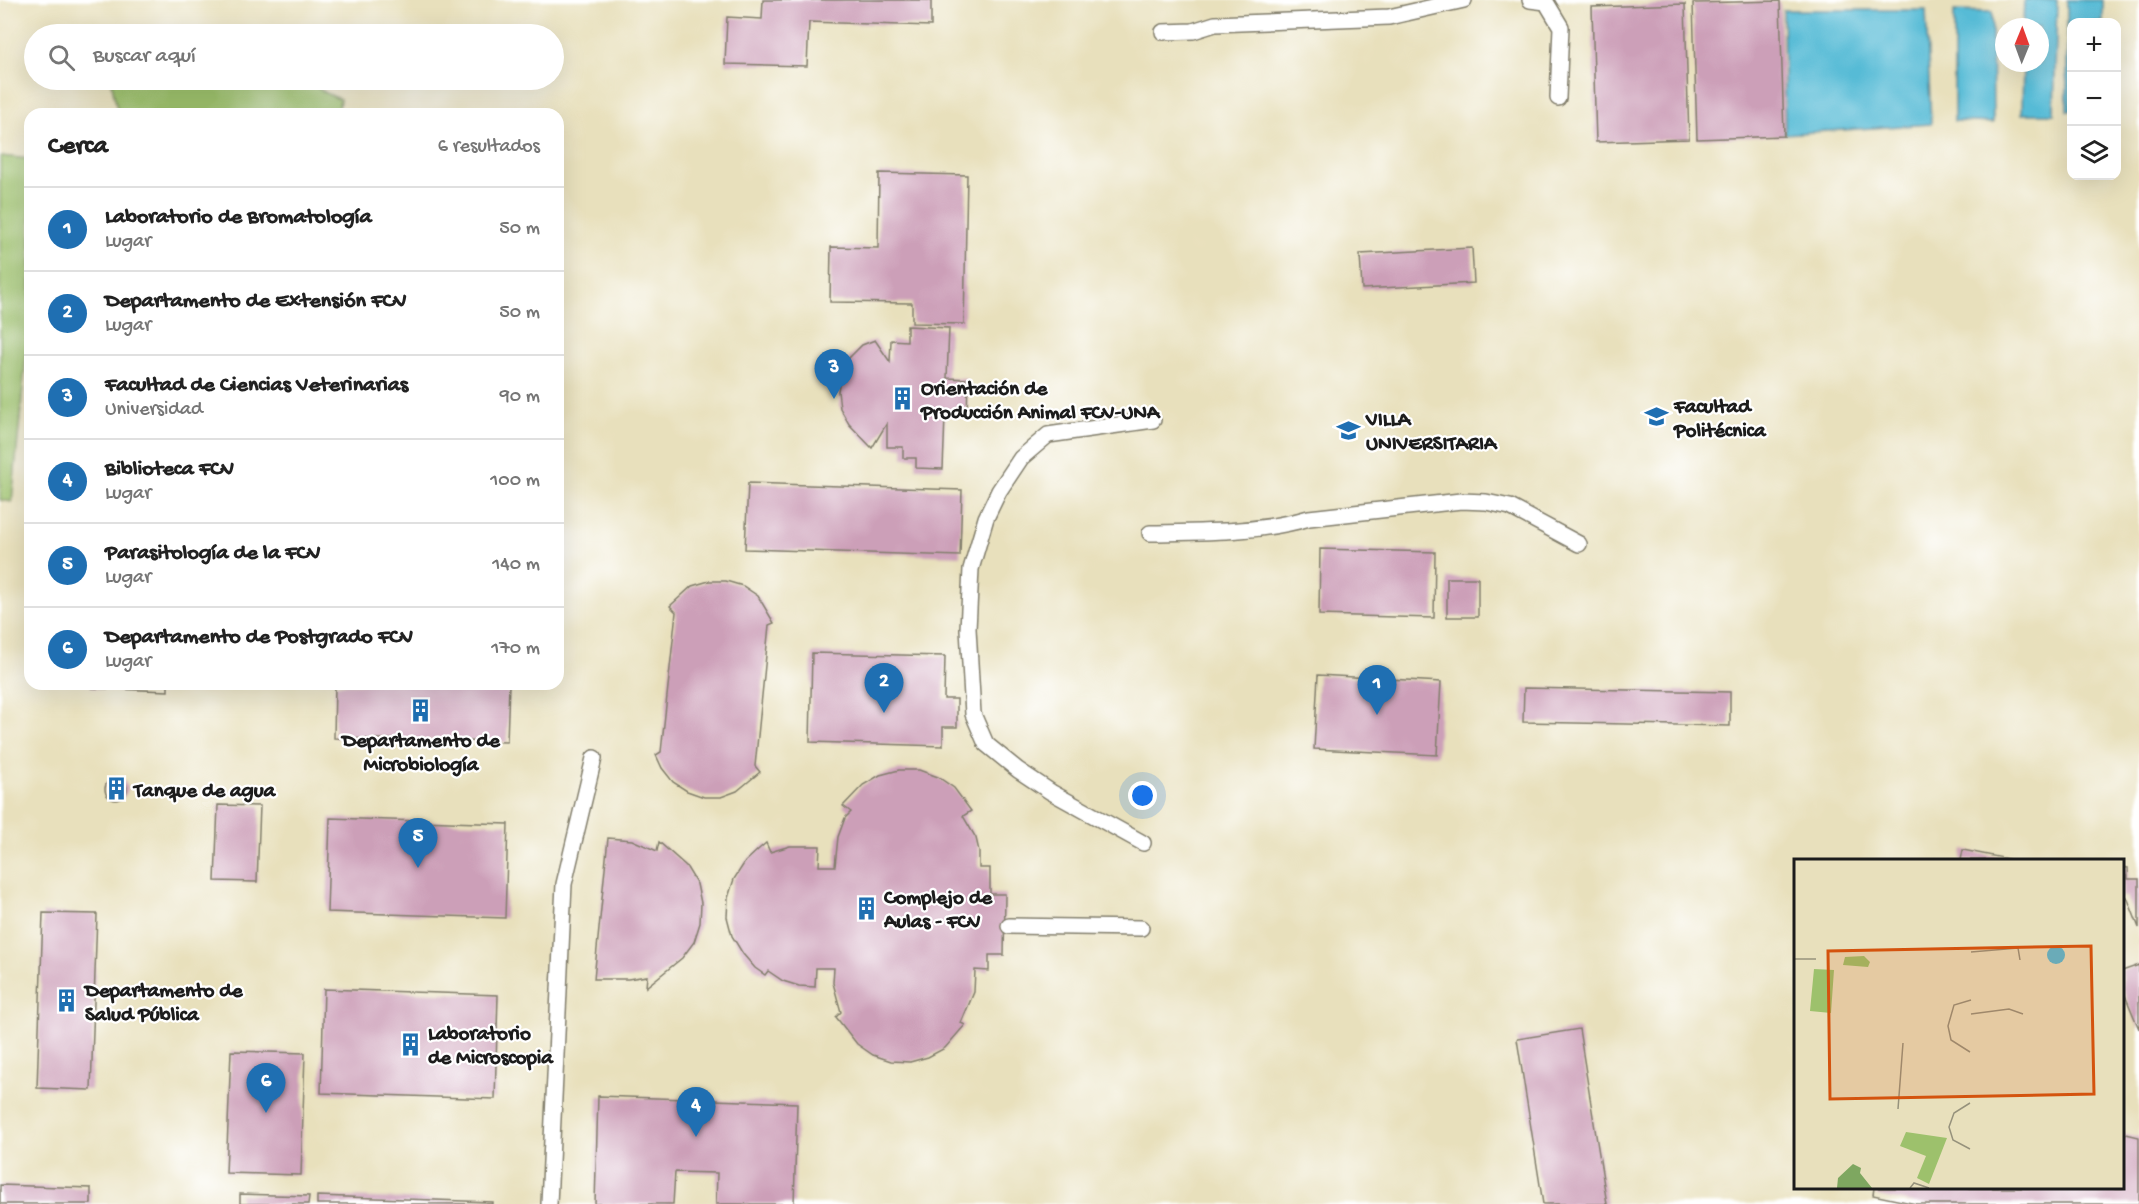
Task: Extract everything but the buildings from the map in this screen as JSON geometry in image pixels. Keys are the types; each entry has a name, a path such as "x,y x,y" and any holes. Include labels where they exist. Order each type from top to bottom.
{"lane":[{"path":"1162,32 1193,31 1215,24 1389,17 1464,0"},
{"path":"1530,0 1546,2 1561,27 1558,98"},
{"path":"1143,843 1051,792 1018,770 986,744 973,714 968,629 971,569 983,528 999,491 1021,458 1048,435 1153,420"},
{"path":"1150,533 1216,532 1285,525 1319,517 1461,501 1486,502 1510,507 1579,544"},
{"path":"549,1204 564,884 594,758"},
{"path":"1009,926 1141,928"}],"green space":[{"path":"113,90 322,90 340,99 339,108 117,108"},
{"path":"0,156 24,158 24,377 12,502 0,500"}],"water":[{"path":"2024,0 2057,0 2054,114 2022,114 2023,72 2049,72 2049,18 2023,18"},
{"path":"2067,0 2103,0 2103,18 2067,18"},
{"path":"1783,10 1926,10 1931,124 1785,134"},
{"path":"1954,11 1992,12 1993,123 1954,121"}],"place":[{"name":"Facultad de Ciencias Veterinarias","path":"834,399"},
{"name":"Orientación de Producción Animal FCV-UNA","path":"903,399"},
{"name":"Facultad Politécnica","path":"1656,417"},
{"name":"VILLA UNIVERSITARIA","path":"1348,430"},
{"name":"Departamento de Microbiología","path":"421,711"},
{"name":"Departamento de Extensión FCV","path":"884,713"},
{"name":"Laboratorio de Bromatología","path":"1377,715"},
{"name":"Tanque de agua","path":"116,789"},
{"name":"Parasitología de la FCV","path":"418,868"},
{"name":"Complejo de Aulas - FCV","path":"866,908"},
{"name":"Departamento de Salud Pública","path":"67,1001"},
{"name":"Laboratorio de Microscopia","path":"410,1044"},
{"name":"Departamento de Postgrado FCV","path":"266,1113"},
{"name":"Biblioteca FCV","path":"696,1137"}]}
